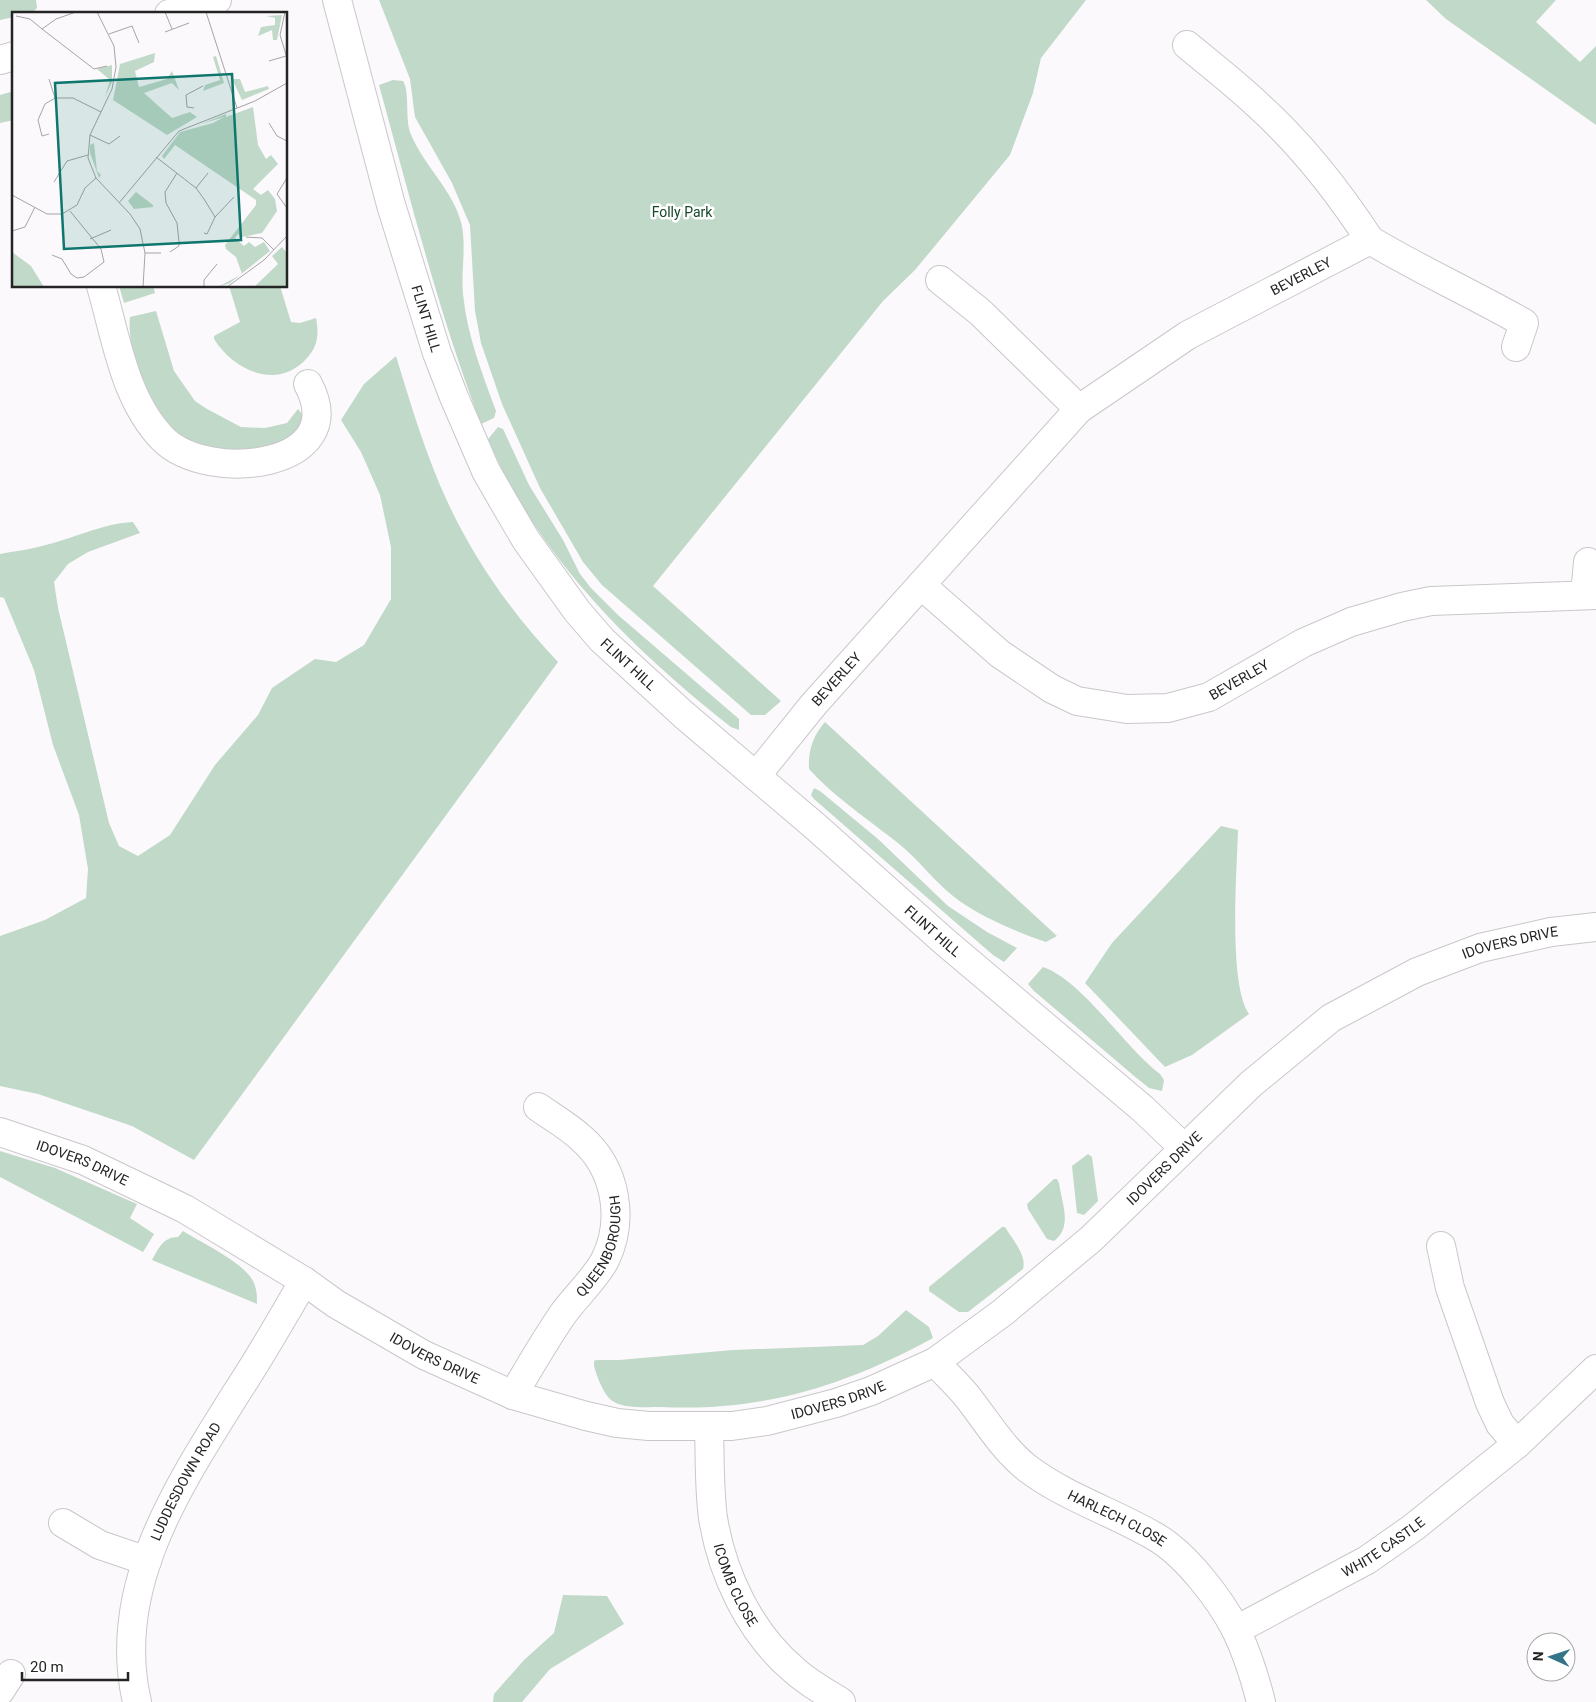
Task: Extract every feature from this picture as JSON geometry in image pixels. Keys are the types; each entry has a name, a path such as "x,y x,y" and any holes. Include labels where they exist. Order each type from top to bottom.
{"street":[{"path":"176,12 217,0"},
{"name":"FLINT HILL","path":"337,0 391,205 420,300 454,398 486,471 526,540 577,611 602,640 684,715 945,942 1144,1108 1184,1148"},
{"path":"1187,45 1260,106 1304,151 1334,186 1370,240 1402,259 1472,293 1524,322 1516,347"},
{"name":"BEVERLEY","path":"756,776 814,704 1079,409 1188,335 1370,240"},
{"path":"940,280 980,312 1079,409"},
{"path":"102,288 129,384 140,408 164,440 181,452 211,462 242,464 270,460 294,451 309,436 313,428 316,406 308,384"},
{"name":"BEVERLEY","path":"921,584 1000,654 1052,689 1076,701 1127,709 1168,708 1209,697 1303,643 1351,622 1402,607 1439,601 1591,595 1588,562"},
{"name":"IDOVERS DRIVE","path":"0,1132 83,1160 185,1209 304,1281 336,1304 424,1355 513,1395 617,1423 709,1427 767,1421 836,1403 871,1391 935,1362 1002,1313 1091,1239 1251,1084 1291,1049 1331,1018 1417,972 1480,948 1551,932 1596,927"},
{"name":"QUEENBOROUGH","path":"513,1395 562,1315 604,1262 612,1240 616,1214 610,1181 600,1160 582,1138 538,1107"},
{"path":"1441,1246 1450,1288 1490,1403 1500,1424 1517,1444"},
{"name":"LUDDESDOWN ROAD","path":"137,1702 132,1663 133,1612 153,1542 176,1491 259,1358 304,1281"},
{"name":"HARLECH CLOSE","path":"935,1362 964,1393 1005,1447 1026,1467 1055,1487 1156,1537 1178,1555 1205,1585 1236,1630 1255,1679 1261,1702"},
{"name":"WHITE CASTLE","path":"1236,1630 1366,1560 1414,1527 1517,1444 1596,1369"},
{"name":"ICOMB CLOSE","path":"709,1427 714,1518 728,1576 758,1631 776,1653 793,1670 841,1702"},
{"path":"63,1523 100,1545 147,1561"}],"green space":[{"path":"0,0 36,0 37,8 33,12 12,12 12,17 0,20"},
{"name":"Folly Park","path":"379,0 1086,0 1041,58 1033,93 1010,155 915,270 883,301 653,586 781,701 765,715 751,715 602,585 583,562 540,488 502,404 481,343 475,311 470,225 452,183 415,117 410,79"},
{"path":"1426,0 1556,0 1536,22 1580,62 1596,46 1596,125 1446,19"},
{"path":"393,80 403,81 410,132 422,156 452,201 462,226 465,309 476,354 496,411 494,418 481,424 438,298 379,85"},
{"path":"12,92 12,120 0,123 0,95"},
{"path":"120,288 154,288 155,293 124,303"},
{"path":"230,288 281,288 291,322 300,323 316,318 317,340 307,358 295,368 283,373 270,375 257,373 233,360 214,339 214,336 240,322"},
{"path":"156,311 174,371 195,401 241,427 265,428 287,423 298,409 302,414 302,425 296,433 283,442 236,452 202,447 180,436 169,427 150,399 136,365 130,331 130,317"},
{"path":"396,356 413,412 440,485 470,546 511,607 558,662 194,1160 132,1126 38,1094 0,1086 0,936 45,920 86,898 88,869 79,815 53,745 34,670 4,598 0,597 0,554 53,543 121,523 133,522 140,533 88,552 68,564 54,582 58,608 109,823 119,846 138,856 170,835 215,765 258,715 272,688 315,659 336,662 364,645 391,599 391,547 380,495 361,452 341,420 364,384"},
{"path":"498,427 503,429 529,485 563,540 580,574 591,588 618,615 739,719 739,730 731,727 694,697 624,633 591,598 561,561 533,523 508,482 488,439"},
{"path":"825,722 1057,936 1046,942 997,922 962,903 946,890 905,849 818,779 809,769 809,756 817,733"},
{"path":"814,788 878,839 948,906 987,932 1017,948 1004,962 993,955 814,799 811,795"},
{"path":"1221,826 1238,830 1236,953 1242,999 1249,1014 1192,1055 1165,1067 1085,983 1112,943"},
{"path":"1043,967 1058,974 1073,986 1146,1062 1160,1074 1164,1080 1162,1091 1149,1088 1034,991 1028,984"},
{"path":"0,1151 55,1168 137,1204 130,1218 154,1234 143,1252 0,1177"},
{"path":"1088,1154 1092,1157 1098,1201 1084,1215 1077,1213 1072,1166"},
{"path":"1054,1179 1057,1179 1059,1183 1065,1222 1060,1235 1054,1241 1047,1239 1028,1209 1027,1204"},
{"path":"1002,1227 1005,1227 1021,1253 1024,1264 1023,1269 968,1312 959,1312 929,1291 929,1287"},
{"path":"183,1231 241,1267 253,1281 257,1295 257,1304 152,1260 159,1247 165,1241 178,1237"},
{"path":"906,1310 929,1327 933,1338 868,1370 802,1392 768,1400 733,1405 697,1407 621,1405 611,1400 605,1393 594,1366 594,1361 596,1360 619,1360 733,1350 863,1345 878,1336"},
{"path":"563,1595 607,1596 624,1624 550,1669 522,1702 493,1702 494,1694 524,1660 554,1633"}]}
